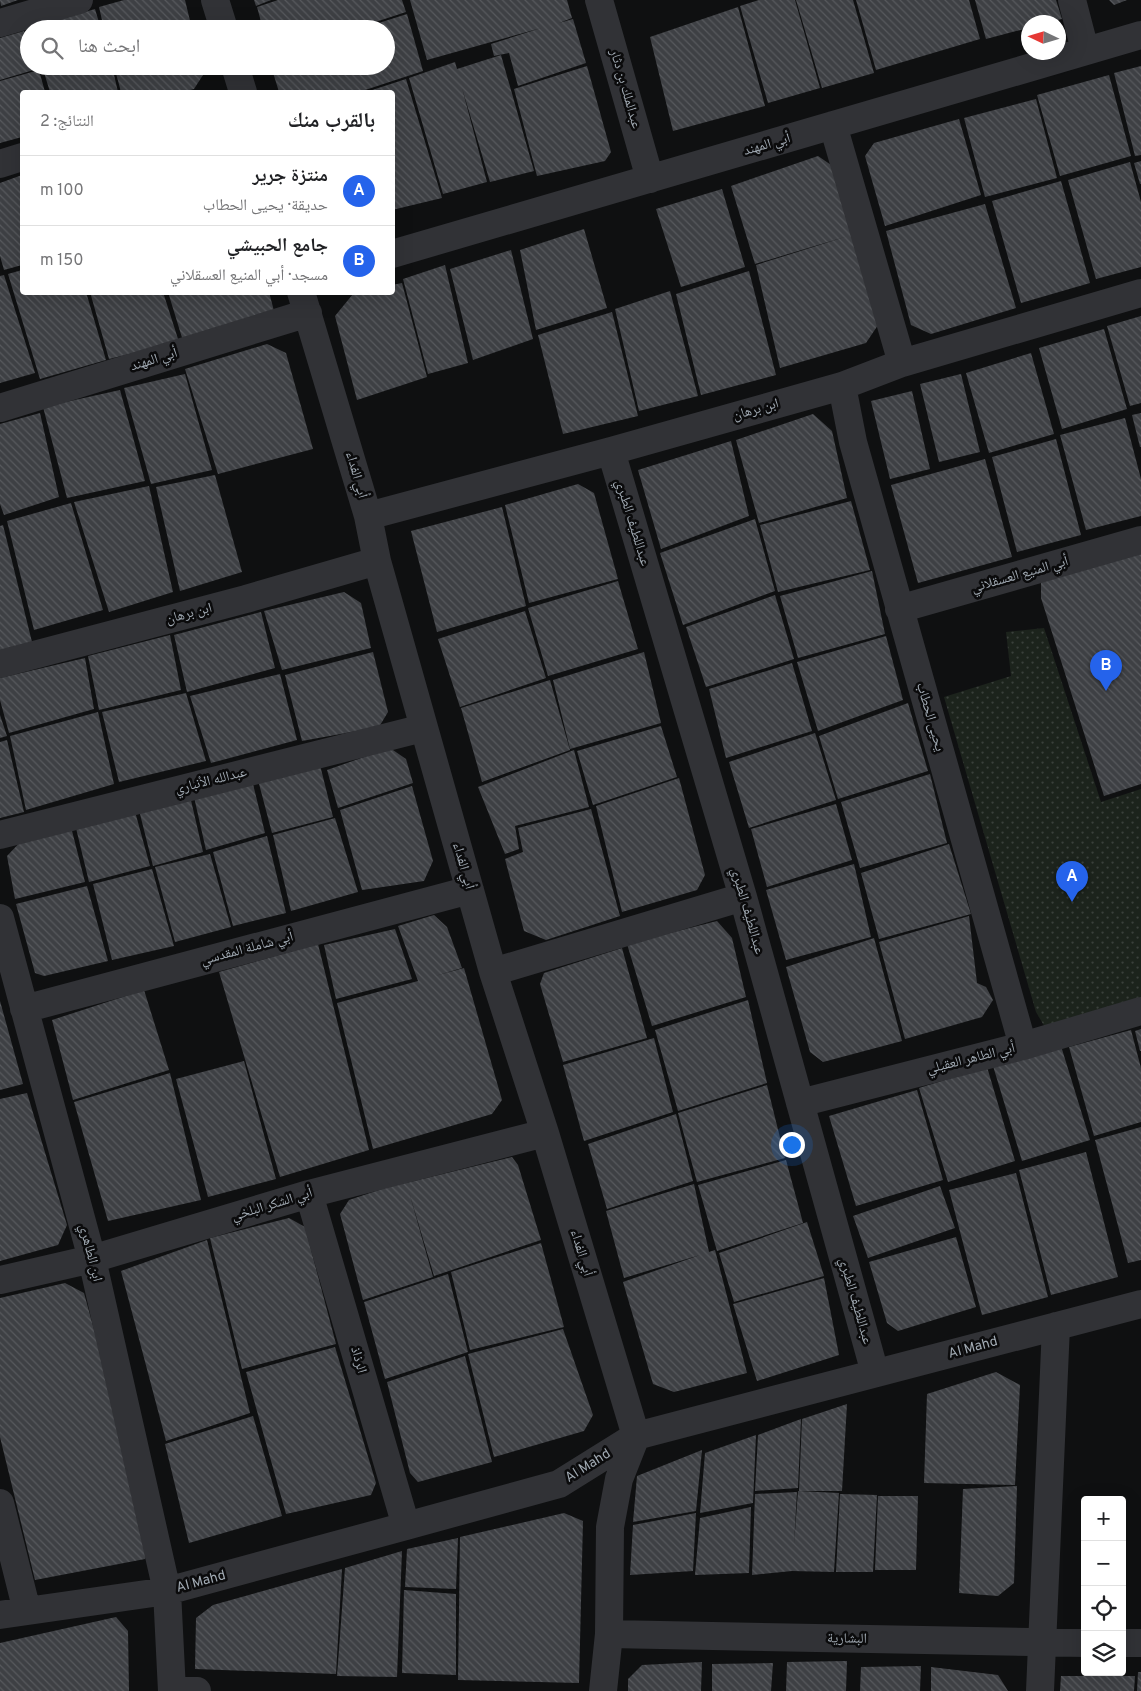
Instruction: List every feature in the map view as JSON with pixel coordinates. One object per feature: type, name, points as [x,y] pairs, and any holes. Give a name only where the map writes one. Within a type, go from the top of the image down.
[{"type":"street","points":[[0,24],[79,0]]},
{"type":"street","points":[[215,0],[221,20]]},
{"type":"street","name":"عبدالملك بن دثار","points":[[599,0],[650,179]]},
{"type":"street","points":[[1072,0],[1085,50]]},
{"type":"street","name":"أبي المهند","points":[[395,253],[1141,35]]},
{"type":"street","points":[[833,125],[902,363]]},
{"type":"street","points":[[0,164],[20,159]]},
{"type":"street","name":"ابن برهان","points":[[368,516],[611,451],[842,386],[902,363],[1141,293]]},
{"type":"street","name":"أبي المهند","points":[[0,408],[305,303]]},
{"type":"street","name":"أبي الفداء","points":[[305,303],[368,516],[377,561],[493,972],[545,1133],[636,1436]]},
{"type":"street","name":"يحيى الحطاب","points":[[842,386],[853,442],[1023,1046]]},
{"type":"street","name":"عبداللطيف الطبري","points":[[611,451],[743,897],[875,1373]]},
{"type":"street","name":"أبي المنيع العسقلاني","points":[[899,609],[1141,540]]},
{"type":"street","name":"ابن برهان","points":[[0,664],[246,599],[377,561]]},
{"type":"street","name":"عبدالله الأنباري","points":[[0,836],[423,728]]},
{"type":"street","name":"أبي شاملة المقدسي","points":[[24,1009],[470,890]]},
{"type":"street","points":[[493,972],[743,897]]},
{"type":"street","name":"ابن الطاهري","points":[[0,918],[92,1259],[168,1591],[172,1691]]},
{"type":"street","name":"أبي الطاهر العقيلي","points":[[800,1103],[1023,1046],[1141,1012]]},
{"type":"street","name":"أبي الشكر البلخي","points":[[0,1280],[92,1259],[309,1194],[545,1133]]},
{"type":"street","name":"الرذاذ","points":[[309,1194],[406,1526]]},
{"type":"street","name":"Al Mahd","points":[[0,1615],[168,1591],[559,1484],[636,1436],[1141,1304]]},
{"type":"street","points":[[1040,1691],[1056,1326]]},
{"type":"street","points":[[603,1691],[610,1634],[610,1527],[619,1479],[636,1436]]},
{"type":"street","points":[[0,1503],[27,1611]]},
{"type":"street","name":"البشارية","points":[[610,1634],[1081,1643]]},
{"type":"street","points":[[1126,1643],[1141,1644]]},
{"type":"street","points":[[172,1691],[197,1691]]},
{"type":"shaded area","points":[[1044,628],[1101,802],[1141,789],[1141,1002],[1046,1029],[1036,1012],[944,697],[1011,676],[1006,632]]},
{"type":"building","points":[[0,0],[18,0],[1,6]]},
{"type":"building","points":[[124,0],[185,0],[190,20],[102,20],[99,7]]},
{"type":"building","points":[[254,0],[271,0],[256,6]]},
{"type":"building","points":[[278,0],[402,0],[406,12],[382,20],[261,20],[257,7]]},
{"type":"building","points":[[410,0],[567,0],[572,18],[559,23],[573,19],[586,63],[518,86],[509,53],[494,56],[491,44],[541,28],[427,60]]},
{"type":"building","points":[[759,0],[795,0],[820,88],[768,103],[740,6]]},
{"type":"building","points":[[796,0],[853,0],[874,73],[822,88]]},
{"type":"building","points":[[856,0],[969,0],[980,39],[876,70]]},
{"type":"building","points":[[975,0],[1056,0],[1061,15],[1021,15],[1021,30],[986,39]]},
{"type":"building","points":[[1109,0],[1127,0],[1114,5]]},
{"type":"building","points":[[738,7],[765,106],[673,131],[650,37]]},
{"type":"building","points":[[95,9],[98,20],[58,20]]},
{"type":"building","points":[[407,14],[423,71],[365,90],[278,90],[274,75],[395,75],[395,20],[388,20]]},
{"type":"building","points":[[20,32],[20,74],[0,80],[0,38]]},
{"type":"building","points":[[501,55],[534,171],[490,182],[462,88],[487,182],[443,194],[409,78],[455,62],[457,69]]},
{"type":"building","points":[[587,66],[611,152],[605,161],[537,176],[514,89]]},
{"type":"building","points":[[1141,66],[1141,155],[1135,156],[1114,73]]},
{"type":"building","points":[[21,75],[40,75],[44,90],[20,90],[20,138],[0,143],[0,81]]},
{"type":"building","points":[[45,75],[114,75],[118,90],[49,90]]},
{"type":"building","points":[[116,75],[203,75],[194,89],[190,90],[120,90]]},
{"type":"building","points":[[1109,75],[1131,156],[1060,176],[1037,95]]},
{"type":"building","points":[[406,79],[442,198],[395,209],[395,90],[372,90]]},
{"type":"building","points":[[1036,99],[1057,178],[985,197],[964,118]]},
{"type":"building","points":[[959,119],[981,195],[885,226],[865,156],[874,143]]},
{"type":"building","points":[[818,156],[837,169],[878,325],[866,343],[780,368],[756,265],[848,236],[755,264],[731,186]]},
{"type":"building","points":[[1141,161],[1141,184],[1140,184],[1134,163]]},
{"type":"building","points":[[1130,162],[1141,202],[1141,267],[1096,279],[1068,180]]},
{"type":"building","points":[[20,176],[20,266],[4,270],[0,256],[0,183]]},
{"type":"building","points":[[1061,181],[1090,283],[1021,303],[992,201]]},
{"type":"building","points":[[722,189],[745,267],[681,287],[656,209]]},
{"type":"building","points":[[985,204],[1016,308],[931,334],[911,325],[886,231]]},
{"type":"building","points":[[584,229],[607,308],[536,330],[520,250]]},
{"type":"building","points":[[511,250],[533,339],[473,360],[450,269]]},
{"type":"building","points":[[445,265],[468,363],[428,374],[403,279]]},
{"type":"building","points":[[20,271],[20,295],[87,295],[106,360],[40,379],[8,274]]},
{"type":"building","points":[[749,271],[776,375],[701,395],[676,294]]},
{"type":"building","points":[[4,275],[35,373],[0,383],[0,276]]},
{"type":"building","points":[[402,283],[427,377],[357,400],[335,316],[352,295],[395,295],[395,284]]},
{"type":"building","points":[[670,291],[698,396],[639,411],[615,309]]},
{"type":"building","points":[[91,295],[164,295],[179,342],[109,359]]},
{"type":"building","points":[[169,295],[270,295],[274,311],[183,341]]},
{"type":"building","points":[[612,312],[638,416],[563,434],[538,335]]},
{"type":"building","points":[[1141,316],[1141,403],[1130,406],[1107,326]]},
{"type":"building","points":[[1104,329],[1127,409],[1062,429],[1039,348]]},
{"type":"building","points":[[267,344],[286,353],[313,449],[218,474],[185,369]]},
{"type":"building","points":[[1031,353],[1054,434],[989,453],[966,373]]},
{"type":"building","points":[[185,374],[212,470],[151,484],[124,388]]},
{"type":"building","points":[[961,374],[980,452],[939,462],[920,384]]},
{"type":"building","points":[[120,390],[145,481],[67,498],[43,407]]},
{"type":"building","points":[[912,391],[930,469],[890,479],[871,401]]},
{"type":"building","points":[[40,413],[59,497],[4,515],[0,504],[0,424]]},
{"type":"building","points":[[1141,413],[1141,447],[1140,447],[1132,415]]},
{"type":"building","points":[[813,414],[832,431],[847,498],[759,523],[736,440]]},
{"type":"building","points":[[1125,418],[1141,479],[1141,516],[1086,530],[1060,435]]},
{"type":"building","points":[[1056,439],[1081,535],[1017,552],[992,457]]},
{"type":"building","points":[[731,441],[749,516],[661,549],[638,470]]},
{"type":"building","points":[[985,459],[1012,557],[918,583],[891,485]]},
{"type":"building","points":[[215,475],[242,572],[180,591],[156,487]]},
{"type":"building","points":[[578,484],[594,493],[618,579],[529,603],[505,505]]},
{"type":"building","points":[[149,486],[173,592],[109,612],[74,502]]},
{"type":"building","points":[[851,501],[870,570],[778,592],[760,525]]},
{"type":"building","points":[[71,503],[103,610],[34,630],[7,521]]},
{"type":"building","points":[[502,507],[526,606],[437,632],[411,531]]},
{"type":"building","points":[[755,519],[775,591],[683,625],[660,553]]},
{"type":"building","points":[[3,525],[32,642],[0,651],[0,526]]},
{"type":"building","points":[[1141,548],[1141,784],[1104,796],[1041,598],[1041,579]]},
{"type":"building","points":[[872,571],[885,634],[798,658],[780,596]]},
{"type":"building","points":[[618,581],[638,649],[548,676],[528,608]]},
{"type":"building","points":[[344,592],[361,603],[371,648],[282,670],[264,611]]},
{"type":"building","points":[[775,595],[794,659],[706,687],[686,627]]},
{"type":"building","points":[[525,611],[546,678],[460,707],[438,639]]},
{"type":"building","points":[[261,612],[275,668],[187,692],[174,635]]},
{"type":"building","points":[[170,635],[181,690],[99,710],[88,656]]},
{"type":"building","points":[[886,636],[903,700],[818,731],[797,662]]},
{"type":"building","points":[[373,652],[388,712],[379,727],[302,741],[285,675]]},
{"type":"building","points":[[644,652],[661,723],[570,749],[553,680]]},
{"type":"building","points":[[85,658],[94,709],[9,733],[0,700],[0,678]]},
{"type":"building","points":[[792,663],[812,731],[726,758],[709,689]]},
{"type":"building","points":[[280,674],[297,740],[211,763],[190,696]]},
{"type":"building","points":[[550,680],[570,750],[482,782],[461,708]]},
{"type":"building","points":[[186,693],[206,761],[119,782],[102,712]]},
{"type":"building","points":[[908,703],[928,771],[838,799],[819,736]]},
{"type":"building","points":[[98,712],[114,784],[26,810],[10,736]]},
{"type":"building","points":[[0,715],[7,736],[0,738]]},
{"type":"building","points":[[661,726],[677,777],[593,805],[577,751]]},
{"type":"building","points":[[815,733],[836,800],[749,828],[729,762]]},
{"type":"building","points":[[7,740],[24,812],[0,818],[0,742]]},
{"type":"building","points":[[390,748],[406,759],[413,783],[338,808],[327,770]]},
{"type":"building","points":[[574,750],[589,807],[515,826],[519,849],[505,854],[478,787]]},
{"type":"building","points":[[320,765],[333,817],[272,833],[258,780]]},
{"type":"building","points":[[930,774],[947,843],[860,868],[841,802]]},
{"type":"building","points":[[679,778],[705,875],[697,890],[622,912],[596,806]]},
{"type":"building","points":[[253,784],[265,833],[206,850],[194,797]]},
{"type":"building","points":[[412,786],[433,861],[424,881],[362,890],[340,810]]},
{"type":"building","points":[[190,796],[203,852],[153,866],[139,810]]},
{"type":"building","points":[[836,804],[852,860],[767,887],[751,829]]},
{"type":"building","points":[[134,808],[150,866],[89,882],[75,824]]},
{"type":"building","points":[[591,809],[620,916],[546,940],[524,931],[505,859],[523,852],[518,828]]},
{"type":"building","points":[[335,818],[358,892],[291,911],[273,835]]},
{"type":"building","points":[[70,823],[85,882],[15,899],[7,856],[27,835]]},
{"type":"building","points":[[267,836],[286,913],[233,926],[213,852]]},
{"type":"building","points":[[949,844],[971,914],[879,939],[861,873]]},
{"type":"building","points":[[210,854],[231,927],[175,942],[155,867]]},
{"type":"building","points":[[854,864],[871,937],[786,960],[766,890]]},
{"type":"building","points":[[152,869],[174,946],[112,960],[93,884]]},
{"type":"building","points":[[87,886],[108,961],[44,976],[35,973],[16,904]]},
{"type":"building","points":[[434,915],[447,927],[462,968],[435,976],[464,968],[502,1100],[492,1114],[373,1149],[337,1003],[418,981],[398,926]]},
{"type":"building","points":[[969,916],[977,983],[986,987],[993,1000],[982,1017],[905,1039],[879,942]]},
{"type":"building","points":[[717,921],[732,938],[746,997],[652,1026],[627,944]]},
{"type":"building","points":[[395,929],[412,979],[336,999],[324,945]]},
{"type":"building","points":[[874,938],[902,1041],[823,1062],[810,1052],[786,967]]},
{"type":"building","points":[[318,944],[369,1150],[280,1177],[219,972]]},
{"type":"building","points":[[622,948],[647,1038],[563,1062],[540,984],[544,973]]},
{"type":"building","points":[[144,990],[169,1070],[73,1100],[52,1020]]},
{"type":"building","points":[[748,1000],[767,1083],[678,1111],[655,1030]]},
{"type":"building","points":[[0,1001],[23,1084],[0,1090]]},
{"type":"building","points":[[1141,1029],[1141,1051],[1140,1051],[1135,1031]]},
{"type":"building","points":[[1131,1030],[1141,1068],[1141,1122],[1094,1136],[1069,1047]]},
{"type":"building","points":[[654,1038],[673,1112],[584,1141],[563,1065]]},
{"type":"building","points":[[1061,1046],[1090,1140],[1022,1161],[993,1066]]},
{"type":"building","points":[[244,1061],[276,1179],[208,1197],[176,1079]]},
{"type":"building","points":[[987,1067],[1015,1161],[948,1182],[919,1088]]},
{"type":"building","points":[[170,1073],[201,1200],[108,1221],[74,1102]]},
{"type":"building","points":[[767,1085],[785,1158],[697,1182],[678,1113]]},
{"type":"building","points":[[917,1090],[943,1180],[856,1206],[829,1116]]},
{"type":"building","points":[[27,1093],[67,1225],[58,1245],[0,1261],[0,1099]]},
{"type":"building","points":[[676,1114],[693,1181],[607,1209],[588,1144]]},
{"type":"building","points":[[1141,1127],[1141,1260],[1128,1263],[1095,1140]]},
{"type":"building","points":[[1086,1152],[1118,1277],[1051,1295],[1019,1170]]},
{"type":"building","points":[[512,1157],[518,1165],[541,1240],[434,1276],[409,1192],[433,1277],[363,1300],[340,1214],[349,1200],[406,1181],[406,1183]]},
{"type":"building","points":[[786,1160],[803,1223],[717,1251],[698,1185]]},
{"type":"building","points":[[1016,1173],[1048,1297],[982,1315],[949,1190]]},
{"type":"building","points":[[694,1184],[709,1252],[715,1250],[747,1373],[674,1392],[653,1384],[623,1282],[700,1255],[624,1278],[606,1211]]},
{"type":"building","points":[[940,1186],[955,1228],[868,1258],[853,1216]]},
{"type":"building","points":[[289,1218],[305,1227],[336,1344],[242,1369],[210,1238]]},
{"type":"building","points":[[807,1222],[824,1276],[734,1302],[719,1253]]},
{"type":"building","points":[[956,1237],[976,1307],[898,1331],[887,1323],[869,1262]]},
{"type":"building","points":[[207,1240],[250,1413],[166,1441],[121,1271]]},
{"type":"building","points":[[541,1243],[564,1327],[470,1350],[451,1272]]},
{"type":"building","points":[[448,1274],[468,1352],[385,1379],[364,1302]]},
{"type":"building","points":[[824,1278],[839,1355],[757,1381],[733,1304]]},
{"type":"building","points":[[65,1283],[84,1293],[153,1544],[145,1559],[35,1580],[0,1437],[0,1298]]},
{"type":"building","points":[[563,1329],[593,1415],[584,1431],[494,1457],[468,1354]]},
{"type":"building","points":[[335,1347],[376,1483],[371,1495],[286,1514],[246,1372]]},
{"type":"building","points":[[465,1356],[492,1462],[418,1482],[410,1473],[387,1382]]},
{"type":"building","points":[[996,1372],[1020,1385],[1015,1485],[924,1483],[927,1394]]},
{"type":"building","points":[[847,1404],[842,1491],[799,1491],[802,1419]]},
{"type":"building","points":[[253,1416],[282,1516],[189,1543],[165,1444]]},
{"type":"building","points":[[801,1419],[798,1488],[755,1491],[758,1435]]},
{"type":"building","points":[[756,1435],[753,1503],[700,1513],[705,1453]]},
{"type":"building","points":[[702,1450],[696,1511],[633,1522],[637,1476]]},
{"type":"building","points":[[1017,1486],[1014,1583],[998,1596],[959,1593],[963,1489]]},
{"type":"building","points":[[798,1491],[839,1493],[834,1572],[792,1571],[752,1575],[755,1494],[797,1492],[794,1545]]},
{"type":"building","points":[[840,1494],[877,1495],[873,1572],[836,1572]]},
{"type":"building","points":[[878,1496],[918,1496],[916,1570],[875,1570]]},
{"type":"building","points":[[751,1507],[749,1573],[695,1575],[700,1518]]},
{"type":"building","points":[[564,1513],[583,1521],[579,1683],[458,1680],[460,1537]]},
{"type":"building","points":[[696,1513],[693,1571],[630,1575],[633,1525]]},
{"type":"building","points":[[458,1538],[456,1589],[405,1587],[407,1549]]},
{"type":"building","points":[[402,1551],[397,1677],[337,1676],[345,1568]]},
{"type":"building","points":[[342,1569],[336,1674],[195,1669],[196,1618],[213,1605]]},
{"type":"building","points":[[404,1590],[456,1594],[456,1675],[402,1673]]},
{"type":"building","points":[[116,1617],[128,1631],[129,1691],[0,1691],[0,1643]]},
{"type":"building","points":[[847,1661],[846,1691],[786,1691],[787,1662]]},
{"type":"building","points":[[702,1662],[701,1691],[628,1691],[628,1679],[642,1665]]},
{"type":"building","points":[[773,1663],[771,1691],[712,1691],[712,1664]]},
{"type":"building","points":[[921,1666],[920,1691],[860,1691],[861,1667]]},
{"type":"building","points":[[931,1667],[998,1675],[1008,1691],[931,1691]]},
{"type":"building","points":[[1138,1672],[1141,1672],[1141,1691],[1137,1691]]},
{"type":"building","points":[[1061,1676],[1135,1676],[1134,1691],[1060,1691]]},
{"type":"place","name":"جامع الحبيشي","points":[[1106,691]]},
{"type":"place","name":"منتزة جرير","points":[[1072,902]]}]
